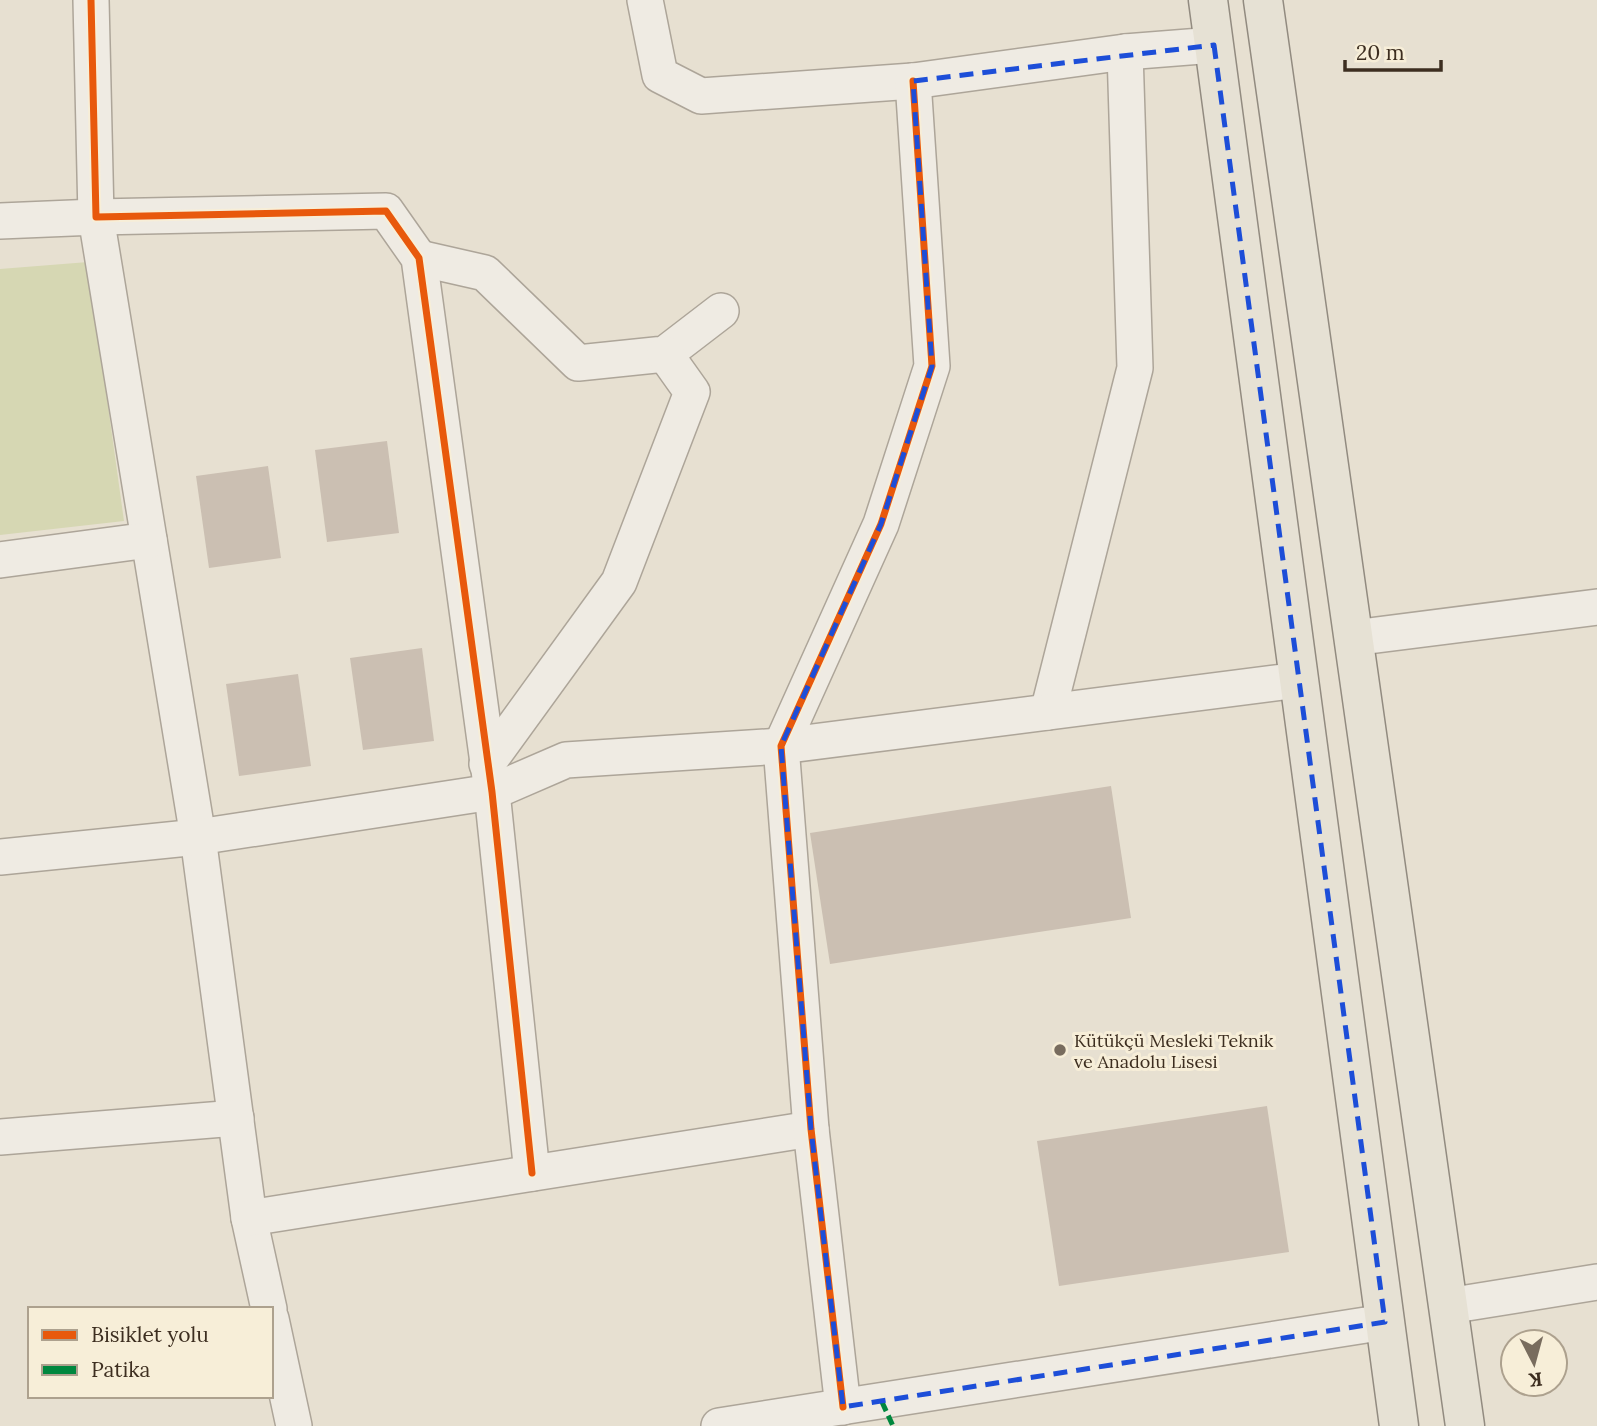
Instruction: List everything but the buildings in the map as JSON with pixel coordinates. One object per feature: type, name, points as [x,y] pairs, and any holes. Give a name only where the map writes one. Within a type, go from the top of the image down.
[{"type":"main road","points":[[1208,0],[1399,1426]]},
{"type":"main road","points":[[1263,0],[1465,1426]]},
{"type":"street","points":[[91,0],[96,216],[198,837],[249,1218],[269,1307]]},
{"type":"street","points":[[645,0],[660,75],[701,96],[913,80],[1125,52],[1214,45]]},
{"type":"street","points":[[1048,712],[1135,368],[1125,52]]},
{"type":"street","points":[[843,1407],[811,1129],[781,746],[881,524],[932,366],[913,80]]},
{"type":"street","points":[[0,221],[96,216],[386,211],[419,258],[489,778],[532,1173]]},
{"type":"street","points":[[419,258],[485,273],[578,363],[665,354],[721,311]]},
{"type":"street","points":[[489,778],[619,582],[692,392],[665,354]]},
{"type":"street","points":[[0,560],[149,540]]},
{"type":"street","points":[[1353,638],[1597,607]]},
{"type":"street","points":[[0,857],[198,837],[566,760],[781,746],[1299,680]]},
{"type":"street","points":[[0,1137],[236,1118]]},
{"type":"street","points":[[249,1218],[811,1129]]},
{"type":"street","points":[[1448,1306],[1597,1282]]},
{"type":"street","points":[[719,1426],[1385,1322]]},
{"type":"street","points":[[273,1329],[294,1426]]},
{"type":"highlighted area","points":[[1214,45],[1385,1322],[843,1407],[811,1129],[781,746],[881,524],[932,366],[913,81]]},
{"type":"green space","points":[[88,262],[124,521],[0,535],[0,269]]},
{"type":"marked path","points":[[882,1402],[893,1426]]},
{"type":"cycle path","points":[[91,0],[96,217],[386,211],[419,258],[492,792],[532,1173]]},
{"type":"cycle path","points":[[843,1407],[811,1129],[781,746],[881,524],[932,366],[913,81]]},
{"type":"place","name":"Kütükçü Mesleki Teknik ve Anadolu Lisesi","points":[[1060,1050]]}]
